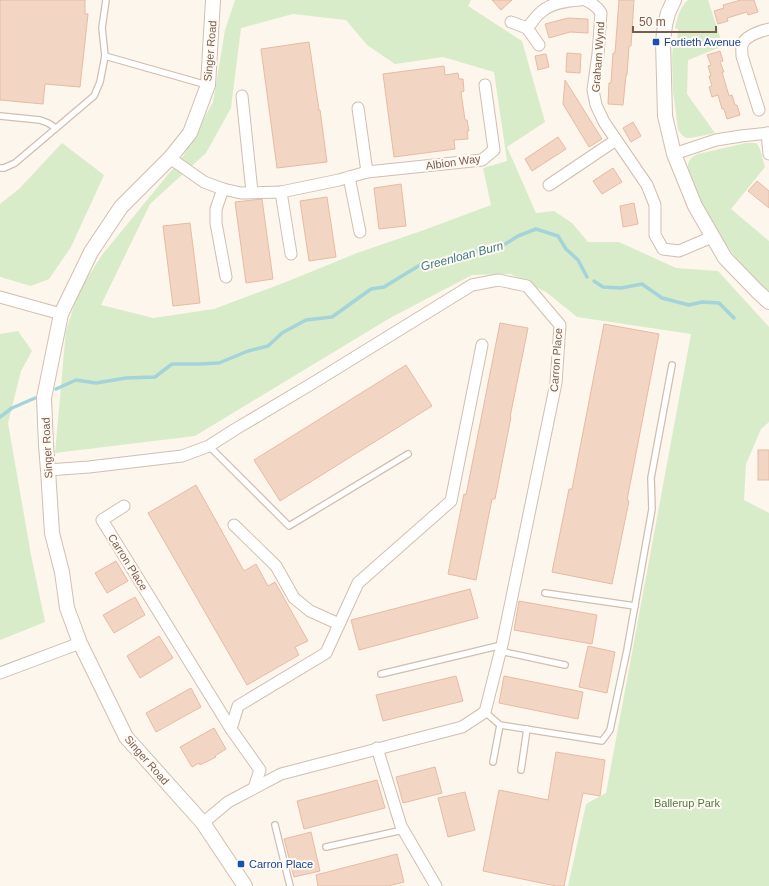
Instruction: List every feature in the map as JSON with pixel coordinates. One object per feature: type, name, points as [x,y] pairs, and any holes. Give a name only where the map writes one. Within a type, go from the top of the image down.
[{"type":"street","name":"Singer Road","points":[[213,0],[208,85],[190,133],[170,158],[120,207],[91,252],[61,314],[44,398],[52,532],[62,572],[67,608],[80,643],[126,737],[203,823],[245,886]]},
{"type":"street","points":[[528,28],[547,7],[564,1],[580,0]]},
{"type":"street","name":"Graham Wynd","points":[[585,0],[593,3],[601,13],[598,54],[593,90],[596,105],[604,122],[616,140]]},
{"type":"street","points":[[674,0],[665,24],[664,41],[665,116],[674,154],[695,206],[725,258],[769,302]]},
{"type":"street","points":[[511,22],[528,28],[539,45]]},
{"type":"street","points":[[759,110],[742,56],[742,48],[743,42],[748,37],[757,32],[769,29]]},
{"type":"street","name":"Albion Way","points":[[170,158],[204,182],[223,189],[241,193],[281,192],[367,172],[482,160],[494,150],[485,84]]},
{"type":"street","points":[[242,96],[252,192]]},
{"type":"street","points":[[358,108],[367,172]]},
{"type":"street","points":[[674,154],[716,140],[768,133],[769,154]]},
{"type":"street","points":[[550,185],[616,140],[647,185],[655,205],[655,235],[663,249],[679,251],[712,237]]},
{"type":"street","points":[[349,177],[360,232]]},
{"type":"street","points":[[223,189],[216,209],[216,223],[226,277]]},
{"type":"street","points":[[281,192],[292,254]]},
{"type":"street","name":"Carron Place","points":[[48,470],[89,467],[182,456],[209,446],[313,384],[472,285],[498,280],[527,286],[560,325],[556,383],[501,648],[484,712]]},
{"type":"street","points":[[0,297],[61,314]]},
{"type":"street","points":[[231,729],[238,706],[326,654],[358,583],[451,501],[482,345]]},
{"type":"street","name":"Carron Place","points":[[124,506],[102,520],[231,729],[260,770],[254,788]]},
{"type":"street","points":[[234,526],[276,566],[294,598],[310,611],[339,624]]},
{"type":"street","points":[[0,673],[80,643]]},
{"type":"street","points":[[203,823],[228,802],[281,774],[462,727],[484,712]]},
{"type":"street","points":[[377,748],[401,826],[436,886]]},
{"type":"lane","points":[[0,168],[4,168],[15,163],[94,96],[100,82],[105,56],[102,28],[106,0]]},
{"type":"lane","points":[[105,56],[208,85]]},
{"type":"lane","points":[[0,116],[40,120],[56,128]]},
{"type":"lane","points":[[484,712],[500,724],[602,741],[610,730],[627,650],[652,509],[651,478],[672,365]]},
{"type":"lane","points":[[209,446],[289,526],[408,454]]},
{"type":"lane","points":[[545,593],[635,606]]},
{"type":"lane","points":[[381,674],[501,648],[565,665]]},
{"type":"lane","points":[[493,762],[500,724]]},
{"type":"lane","points":[[521,770],[527,729]]},
{"type":"lane","points":[[275,825],[290,886]]},
{"type":"lane","points":[[326,847],[403,830]]},
{"type":"green space","name":"Ballerup Park","points":[[235,0],[471,0],[468,6],[522,41],[545,122],[507,147],[536,213],[554,211],[572,223],[588,242],[619,242],[676,268],[718,271],[769,327],[769,422],[761,429],[746,464],[744,500],[769,513],[769,886],[568,886],[586,804],[606,793],[691,334],[577,317],[546,292],[510,274],[472,275],[390,318],[195,436],[55,453],[66,330],[79,291],[102,255],[184,155],[213,102],[225,30]],"holes":[[[293,14],[346,20],[367,45],[395,64],[443,57],[494,72],[507,161],[483,168],[491,205],[357,253],[214,309],[153,318],[101,305],[150,204],[206,153],[231,108],[241,28]]]},
{"type":"green space","points":[[688,0],[708,0],[723,46],[688,60],[687,94],[715,133],[691,138],[683,136],[678,130],[673,90],[672,60],[673,44],[677,43],[678,29],[675,28],[677,20],[681,9]]},
{"type":"green space","points":[[62,143],[104,175],[71,247],[49,279],[31,286],[0,277],[0,204],[19,189]]},
{"type":"green space","points":[[746,143],[756,143],[758,145],[765,167],[731,209],[769,241],[769,293],[738,261],[719,234],[704,206],[688,170],[690,160],[698,154]]},
{"type":"green space","points":[[18,331],[32,351],[21,371],[8,423],[31,555],[45,622],[0,640],[0,334]]},
{"type":"building","points":[[0,0],[85,0],[85,14],[88,14],[80,87],[45,84],[43,104],[0,100]]},
{"type":"building","points":[[492,0],[512,0],[501,10]]},
{"type":"building","points":[[619,0],[634,0],[631,46],[629,46],[623,105],[608,104],[613,53],[615,53]]},
{"type":"building","points":[[741,0],[754,0],[758,12],[748,15],[747,12],[727,18],[728,21],[718,24],[714,11],[724,8],[723,5]]},
{"type":"building","points":[[568,18],[588,19],[588,33],[570,32],[549,38],[545,24]]},
{"type":"building","points":[[309,42],[327,162],[277,168],[261,49]]},
{"type":"building","points":[[720,51],[723,61],[720,62],[724,72],[722,72],[729,96],[732,95],[740,115],[727,119],[718,95],[712,97],[709,87],[712,86],[708,66],[711,65],[707,55]]},
{"type":"building","points":[[567,53],[581,54],[580,73],[566,72]]},
{"type":"building","points":[[546,54],[549,67],[538,70],[535,56]]},
{"type":"building","points":[[444,66],[445,75],[458,73],[459,79],[463,79],[464,91],[461,92],[465,120],[467,120],[469,131],[467,131],[468,139],[454,140],[455,149],[394,157],[383,74]]},
{"type":"building","points":[[565,80],[602,139],[589,147],[563,104]]},
{"type":"building","points":[[633,122],[641,136],[631,142],[623,128]]},
{"type":"building","points":[[558,137],[566,149],[532,171],[525,159]]},
{"type":"building","points":[[613,168],[622,182],[602,194],[593,181]]},
{"type":"building","points":[[757,181],[769,191],[769,208],[748,191]]},
{"type":"building","points":[[401,184],[406,226],[379,229],[374,188]]},
{"type":"building","points":[[327,197],[336,257],[309,261],[300,201]]},
{"type":"building","points":[[262,199],[273,279],[246,283],[235,202]]},
{"type":"building","points":[[634,203],[638,224],[623,227],[620,206]]},
{"type":"building","points":[[190,223],[200,303],[173,306],[163,226]]},
{"type":"building","points":[[500,323],[528,328],[495,499],[492,499],[476,580],[448,574],[464,494],[466,495]]},
{"type":"building","points":[[604,324],[659,334],[627,500],[629,501],[612,584],[552,572],[569,489],[572,489]]},
{"type":"building","points":[[406,365],[432,406],[280,501],[254,460]]},
{"type":"building","points":[[758,450],[769,450],[769,480],[758,480]]},
{"type":"building","points":[[196,485],[244,571],[256,564],[268,586],[275,582],[308,641],[295,647],[299,655],[247,685],[148,513]]},
{"type":"building","points":[[116,561],[128,581],[107,593],[95,573]]},
{"type":"building","points":[[470,589],[478,618],[359,650],[351,620]]},
{"type":"building","points":[[135,597],[145,615],[114,633],[103,615]]},
{"type":"building","points":[[519,601],[597,615],[592,644],[514,630]]},
{"type":"building","points":[[159,636],[173,658],[140,678],[127,656]]},
{"type":"building","points":[[588,646],[615,652],[607,693],[579,687]]},
{"type":"building","points":[[456,676],[463,701],[383,721],[376,695]]},
{"type":"building","points":[[504,676],[583,692],[578,719],[499,703]]},
{"type":"building","points":[[191,688],[201,707],[156,732],[146,713]]},
{"type":"building","points":[[214,728],[226,749],[215,756],[216,757],[200,765],[199,763],[192,767],[180,747]]},
{"type":"building","points":[[556,752],[605,760],[600,796],[583,793],[564,886],[556,886],[483,871],[499,790],[548,800]]},
{"type":"building","points":[[435,767],[442,793],[403,803],[396,777]]},
{"type":"building","points":[[377,780],[385,808],[304,829],[297,801]]},
{"type":"building","points":[[465,792],[475,830],[448,837],[438,798]]},
{"type":"building","points":[[311,832],[320,871],[294,877],[284,839]]},
{"type":"building","points":[[397,854],[404,882],[388,886],[318,886],[316,875]]},
{"type":"waterway","name":"Greenloan Burn","points":[[56,389],[76,380],[96,383],[126,378],[155,377],[172,364],[219,363],[248,351],[268,346],[282,333],[306,320],[332,317],[371,289],[384,287],[420,265],[450,259],[475,251],[499,248],[518,236],[536,229],[558,236],[566,249],[578,260],[587,277]]},
{"type":"waterway","name":"Greenloan Burn","points":[[594,281],[603,287],[621,288],[642,284],[662,298],[689,305],[702,302],[719,303],[734,318]]},
{"type":"waterway","name":"Greenloan Burn","points":[[0,417],[12,408],[35,398]]},
{"type":"place","name":"Fortieth Avenue","points":[[656,42]]},
{"type":"place","name":"Carron Place","points":[[241,864]]}]
